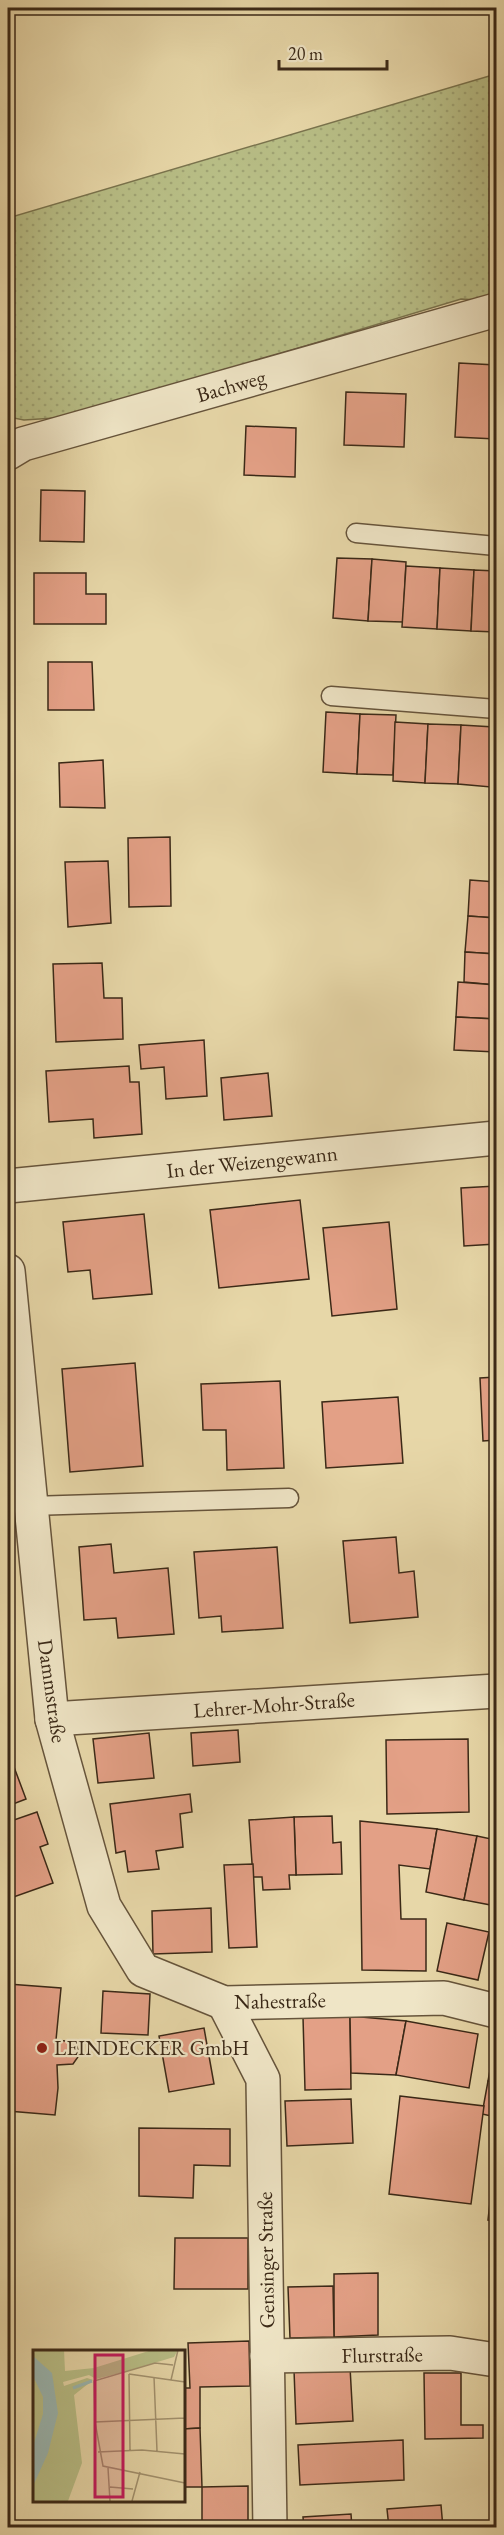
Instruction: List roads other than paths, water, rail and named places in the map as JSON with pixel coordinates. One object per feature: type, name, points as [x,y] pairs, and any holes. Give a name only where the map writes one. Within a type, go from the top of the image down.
[{"type":"street","name":"Bachweg","points":[[8,453],[23,444],[496,310]]},
{"type":"street","name":"Bachweg","points":[[456,322],[496,327]]},
{"type":"street","name":"In der Weizengewann","points":[[8,1186],[496,1138]]},
{"type":"street","name":"Dammstraße","points":[[8,1271],[52,1719],[104,1906]]},
{"type":"street","name":"Lehrer-Mohr-Straße","points":[[52,1719],[496,1691]]},
{"type":"street","name":"Nahestraße","points":[[104,1906],[143,1970],[224,2002],[444,1998],[496,2011]]},
{"type":"street","name":"Gensinger Straße","points":[[224,2002],[263,2079],[270,2528]]},
{"type":"street","name":"Flurstraße","points":[[267,2356],[450,2354],[496,2360]]},
{"type":"lane","points":[[356,533],[496,546]]},
{"type":"lane","points":[[331,696],[496,709]]},
{"type":"lane","points":[[31,1506],[289,1498]]},
{"type":"place","name":"LEINDECKER GmbH","points":[[42,2048]]}]
